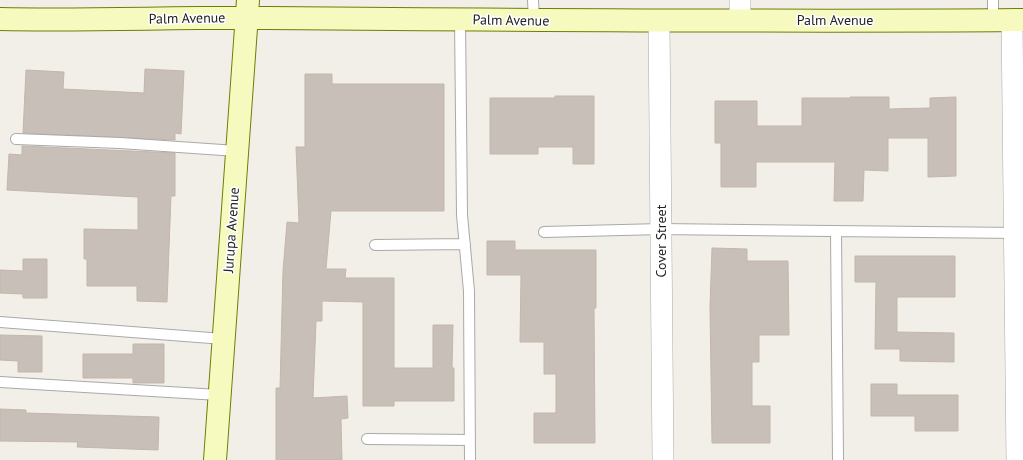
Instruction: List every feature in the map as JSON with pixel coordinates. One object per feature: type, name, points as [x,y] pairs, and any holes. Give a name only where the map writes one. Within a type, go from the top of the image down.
[{"type":"street","name":"Palm Avenue","points":[[0,19],[50,20],[247,9],[460,19],[533,10],[659,21],[740,10],[1005,15]]},
{"type":"street","name":"Jurupa Avenue","points":[[215,460],[247,9]]},
{"type":"street","points":[[1005,15],[1019,233],[1018,460]]},
{"type":"street","name":"Cover Street","points":[[659,21],[662,460]]},
{"type":"lane","points":[[460,19],[462,215],[469,291],[470,460]]},
{"type":"lane","points":[[16,139],[120,143],[237,151]]},
{"type":"lane","points":[[544,232],[660,229],[1019,233]]},
{"type":"lane","points":[[836,231],[838,460]]},
{"type":"lane","points":[[374,245],[465,244]]},
{"type":"lane","points":[[0,322],[224,339]]},
{"type":"lane","points":[[0,382],[220,395]]},
{"type":"lane","points":[[367,439],[470,440]]},
{"type":"building","points":[[145,69],[184,71],[181,134],[175,133],[175,140],[23,133],[26,70],[64,72],[63,89],[144,93]]},
{"type":"building","points":[[305,74],[332,74],[332,84],[444,84],[444,211],[331,211],[326,269],[346,269],[345,278],[394,278],[394,368],[433,368],[433,325],[453,325],[452,368],[454,368],[454,401],[394,401],[394,406],[363,406],[363,302],[322,301],[322,321],[316,321],[313,398],[347,396],[348,418],[341,419],[342,460],[276,460],[276,388],[280,388],[283,271],[287,222],[299,223],[296,147],[305,147]]},
{"type":"building","points":[[555,96],[594,96],[594,164],[573,164],[573,147],[538,147],[538,154],[490,154],[490,98],[555,98]]},
{"type":"building","points":[[889,97],[889,109],[930,108],[930,98],[956,97],[956,176],[928,177],[928,138],[888,138],[888,171],[864,170],[863,201],[834,201],[835,162],[756,162],[756,187],[721,187],[721,143],[715,143],[715,101],[757,101],[757,126],[802,126],[802,98]]},
{"type":"building","points":[[22,146],[175,153],[175,196],[171,196],[167,302],[137,301],[137,286],[87,286],[87,259],[84,259],[84,229],[138,230],[138,197],[7,190],[9,154],[22,155]]},
{"type":"building","points":[[487,241],[515,241],[515,250],[596,250],[596,308],[594,308],[595,443],[534,443],[534,413],[556,413],[556,374],[544,374],[544,342],[520,342],[521,275],[487,275]]},
{"type":"building","points":[[712,248],[747,249],[747,261],[788,261],[789,335],[759,335],[759,362],[752,362],[752,406],[770,406],[770,443],[712,443],[710,306]]},
{"type":"building","points":[[855,256],[955,256],[955,297],[897,297],[897,332],[954,333],[954,362],[900,361],[900,349],[875,349],[876,282],[855,282]]},
{"type":"building","points":[[23,259],[47,259],[47,298],[23,298],[23,294],[0,293],[0,270],[23,271]]},
{"type":"building","points":[[0,335],[42,336],[42,372],[18,372],[18,361],[0,360]]},
{"type":"building","points":[[133,344],[164,344],[164,383],[133,383],[133,378],[83,378],[83,354],[133,354]]},
{"type":"building","points":[[871,384],[897,384],[897,395],[958,395],[958,431],[915,431],[915,416],[871,416]]},
{"type":"building","points":[[0,409],[26,410],[26,413],[159,417],[158,450],[77,447],[78,442],[0,441]]}]
